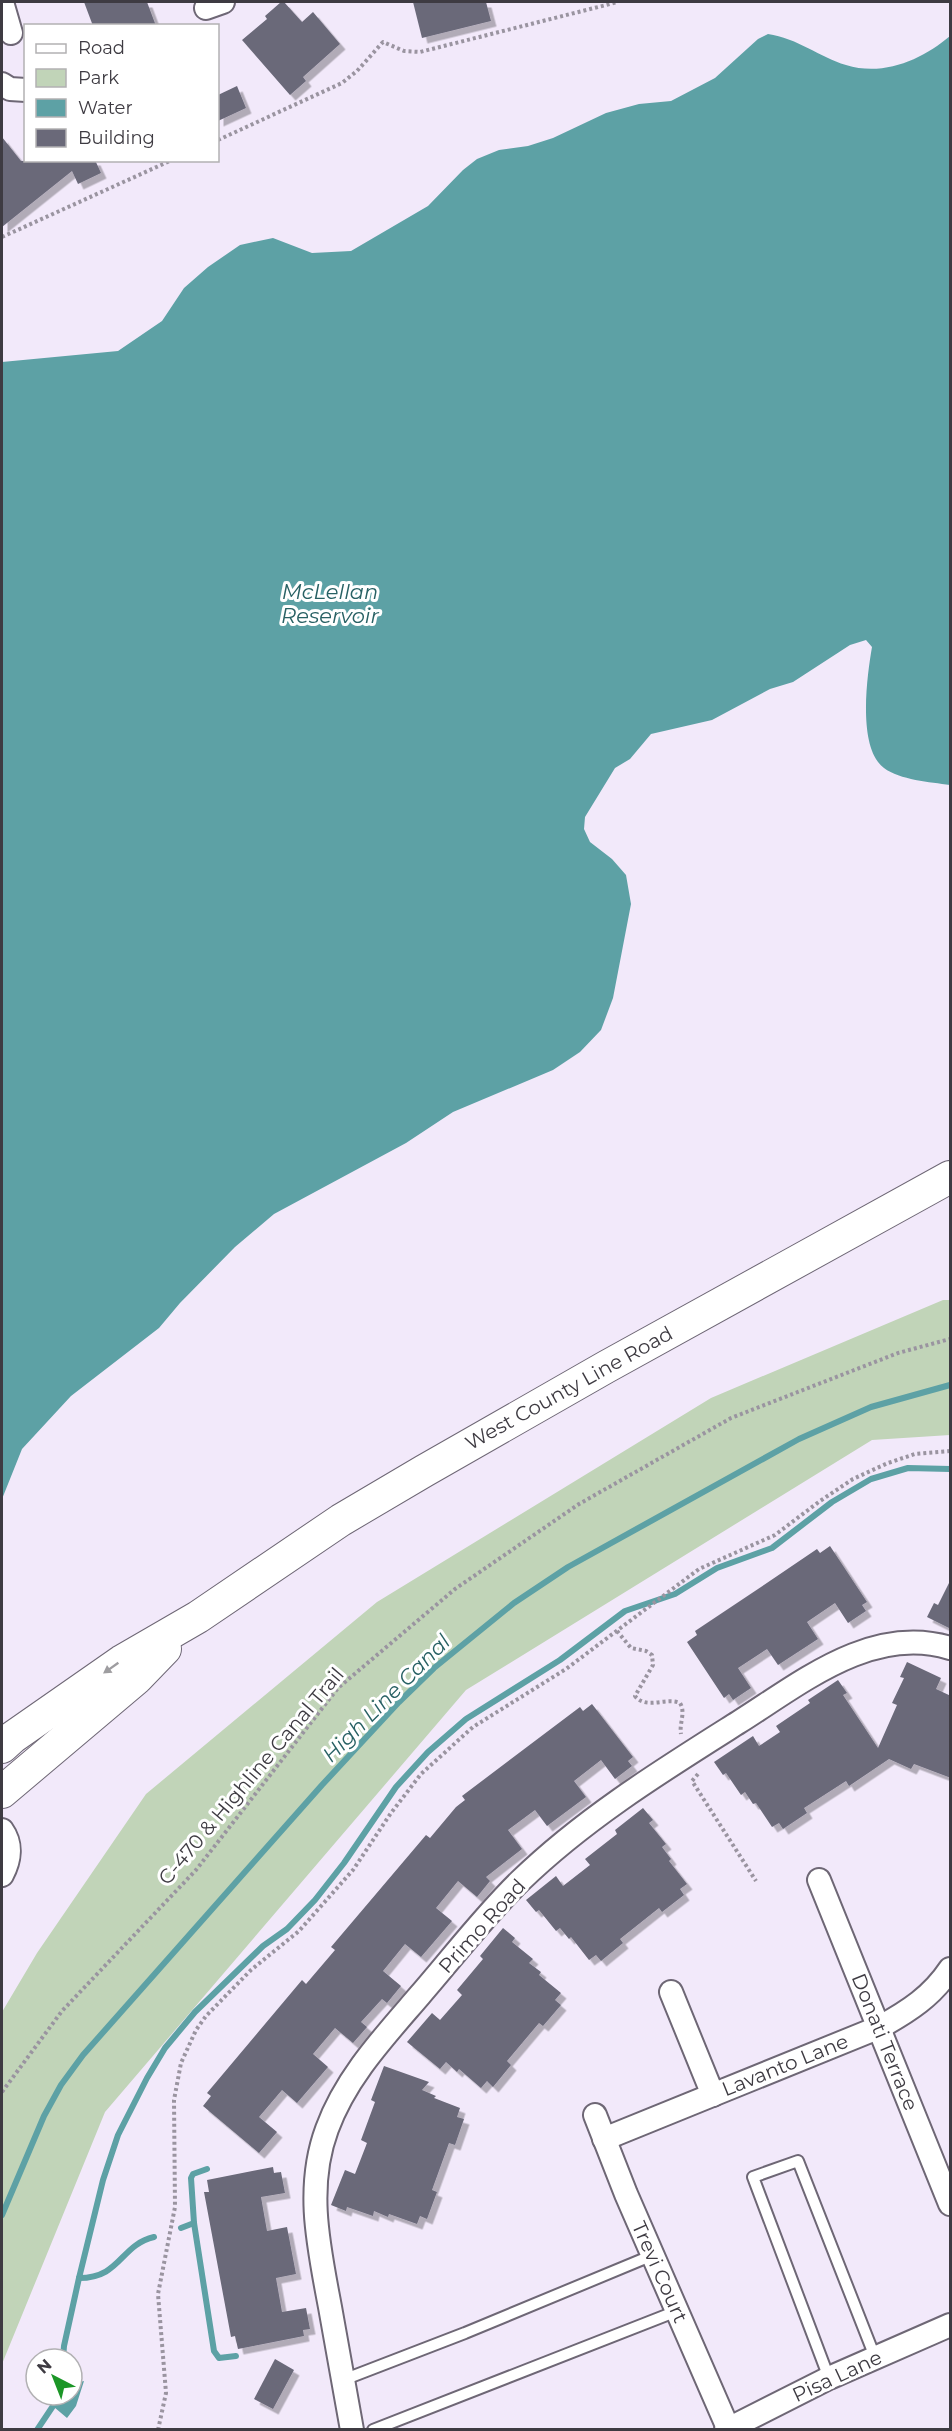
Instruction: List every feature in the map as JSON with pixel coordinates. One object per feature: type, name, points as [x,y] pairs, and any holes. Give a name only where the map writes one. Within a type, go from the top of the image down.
[{"type":"main road","name":"West County Line Road","points":[[2,1747],[122,1661],[198,1617],[341,1520],[617,1361],[951,1176]]},
{"type":"main road","name":"West County Line Road","points":[[2,1792],[137,1678],[198,1617]]},
{"type":"street","points":[[2,2],[13,35]]},
{"type":"street","points":[[2,84],[10,89],[24,90]]},
{"type":"street","name":"Primo Road","points":[[352,2430],[318,2246],[315,2189],[326,2130],[346,2088],[375,2046],[520,1881],[567,1840],[633,1791],[811,1677],[847,1658],[878,1646],[906,1642],[951,1648]]},
{"type":"street","points":[[2,1830],[9,1843],[7,1866],[2,1875]]},
{"type":"street","name":"Donati Terrace","points":[[819,1881],[951,2204]]},
{"type":"street","name":"Lavanto Lane","points":[[604,2139],[880,2027],[912,2009],[938,1987],[951,1969]]},
{"type":"street","points":[[671,1992],[713,2095]]},
{"type":"street","name":"Trevi Court","points":[[595,2115],[727,2429]]},
{"type":"street","name":"Pisa Lane","points":[[727,2429],[829,2378],[951,2325]]},
{"type":"lane","points":[[829,2378],[753,2177],[798,2161],[875,2357]]},
{"type":"lane","points":[[343,2380],[465,2333],[653,2255]]},
{"type":"lane","points":[[373,2430],[677,2311]]},
{"type":"path","points":[[219,140],[342,83],[357,71],[383,42],[404,51],[420,52],[618,2]]},
{"type":"path","points":[[2,237],[168,162]]},
{"type":"path","name":"C-470 & Highline Canal Trail","points":[[2,2092],[62,2011],[196,1870],[338,1688],[454,1589],[579,1504],[732,1418],[898,1353],[951,1339]]},
{"type":"path","points":[[158,2430],[166,2394],[158,2295],[175,2207],[174,2100],[181,2063],[196,2030],[206,2016],[243,1977],[285,1944],[317,1912],[353,1870],[391,1813],[422,1774],[473,1727],[566,1669],[699,1569],[775,1535],[819,1501],[853,1479],[915,1454],[951,1451]]},
{"type":"green space","points":[[943,1300],[950,1300],[950,1435],[872,1440],[466,1690],[105,2112],[2,2364],[2,2012],[37,1953],[146,1794],[377,1602],[711,1398]]},
{"type":"water","name":"McLellan Reservoir","points":[[768,34],[789,39],[846,65],[874,69],[902,64],[928,52],[950,36],[950,785],[898,775],[884,768],[876,758],[870,745],[867,729],[866,693],[872,647],[866,640],[850,645],[793,682],[770,689],[712,720],[651,734],[630,759],[615,768],[585,817],[584,829],[590,842],[612,859],[626,875],[631,904],[613,998],[601,1030],[580,1052],[553,1070],[453,1112],[406,1143],[274,1214],[235,1247],[159,1328],[71,1396],[22,1449],[2,1499],[2,362],[118,351],[162,321],[184,288],[208,267],[240,245],[273,238],[312,253],[351,251],[428,206],[477,159],[499,150],[528,146],[553,138],[606,113],[639,104],[671,101],[715,78],[758,39]]},
{"type":"water","points":[[54,2407],[75,2407],[67,2418]]},
{"type":"building","points":[[84,2],[147,2],[155,24],[92,24]]},
{"type":"building","points":[[284,2],[302,22],[313,12],[340,44],[303,77],[306,81],[290,95],[242,40],[267,19],[265,16]]},
{"type":"building","points":[[413,2],[486,2],[491,21],[422,38]]},
{"type":"building","points":[[237,86],[246,108],[219,121],[219,95]]},
{"type":"building","points":[[2,137],[24,162],[96,162],[101,173],[78,184],[72,171],[2,227]]},
{"type":"building","points":[[830,1546],[867,1602],[862,1605],[866,1611],[848,1623],[835,1603],[807,1622],[818,1639],[778,1665],[767,1649],[738,1668],[751,1688],[733,1700],[729,1694],[724,1698],[687,1642],[697,1635],[695,1631],[817,1549],[820,1553]]},
{"type":"building","points":[[951,1579],[951,1629],[927,1617],[934,1603],[938,1605]]},
{"type":"building","points":[[907,1662],[941,1678],[936,1689],[951,1696],[951,1778],[914,1764],[911,1769],[889,1759],[849,1786],[846,1781],[804,1808],[807,1813],[783,1829],[779,1823],[772,1827],[756,1803],[753,1804],[745,1792],[741,1795],[726,1773],[723,1775],[714,1762],[753,1736],[759,1746],[780,1732],[776,1726],[810,1703],[808,1700],[838,1680],[847,1693],[843,1695],[878,1748],[897,1705],[892,1703],[904,1678],[900,1677]]},
{"type":"building","points":[[592,1704],[633,1757],[628,1761],[632,1766],[615,1779],[601,1760],[574,1781],[586,1797],[547,1826],[535,1810],[508,1830],[522,1849],[486,1877],[490,1881],[477,1897],[458,1881],[436,1908],[452,1921],[421,1957],[405,1944],[383,1971],[401,1986],[387,2003],[382,1999],[361,2022],[367,2027],[353,2043],[335,2028],[313,2054],[328,2067],[297,2103],[282,2090],[259,2117],[277,2132],[259,2153],[203,2106],[211,2096],[207,2093],[302,1980],[306,1984],[335,1950],[331,1947],[426,1835],[430,1838],[456,1807],[465,1800],[462,1796],[580,1707],[583,1711]]},
{"type":"building","points":[[643,1808],[653,1820],[649,1823],[666,1844],[662,1847],[671,1859],[669,1861],[687,1884],[680,1889],[684,1895],[662,1912],[659,1908],[620,1939],[623,1943],[601,1961],[596,1955],[589,1960],[571,1937],[569,1939],[560,1928],[556,1931],[539,1910],[536,1912],[526,1900],[556,1876],[563,1886],[590,1865],[585,1859],[617,1834],[615,1830]]},
{"type":"building","points":[[503,1928],[515,1938],[512,1942],[533,1959],[529,1963],[541,1972],[539,1975],[561,1993],[555,2000],[561,2005],[543,2026],[539,2023],[507,2061],[511,2065],[493,2087],[487,2081],[481,2088],[459,2069],[457,2072],[446,2062],[440,2069],[407,2042],[432,2013],[440,2020],[462,1995],[457,1990],[483,1959],[480,1956]]},
{"type":"building","points":[[384,2066],[429,2082],[422,2090],[436,2096],[434,2098],[460,2108],[457,2117],[464,2119],[455,2145],[449,2143],[432,2190],[437,2192],[427,2219],[420,2216],[417,2224],[389,2214],[388,2217],[374,2211],[373,2216],[347,2207],[346,2211],[331,2205],[345,2170],[355,2174],[367,2143],[361,2140],[375,2102],[371,2100]]},
{"type":"building","points":[[273,2167],[274,2173],[281,2172],[285,2193],[261,2197],[267,2231],[287,2227],[296,2274],[276,2278],[282,2312],[306,2308],[310,2329],[303,2330],[304,2336],[238,2349],[235,2336],[231,2337],[204,2192],[209,2192],[207,2180]]},
{"type":"building","points":[[275,2359],[294,2370],[273,2409],[254,2399]]},
{"type":"waterway","name":"High Line Canal","points":[[2,2215],[44,2116],[61,2085],[83,2055],[322,1785],[434,1668],[514,1603],[568,1567],[799,1439],[871,1407],[950,1385]]},
{"type":"waterway","points":[[64,2347],[103,2180],[118,2135],[165,2048],[195,2012],[263,1946],[287,1929],[315,1900],[344,1863],[396,1787],[428,1752],[466,1719],[560,1660],[625,1611],[675,1594],[717,1568],[772,1548],[832,1502],[871,1479],[908,1468],[950,1469]]},
{"type":"waterway","points":[[207,2169],[193,2174],[191,2178],[194,2223],[214,2351],[219,2358],[236,2356]]},
{"type":"waterway","points":[[181,2228],[194,2223]]},
{"type":"waterway","points":[[79,2278],[104,2273],[134,2247],[154,2237]]},
{"type":"waterway","points":[[37,2430],[52,2407]]}]
